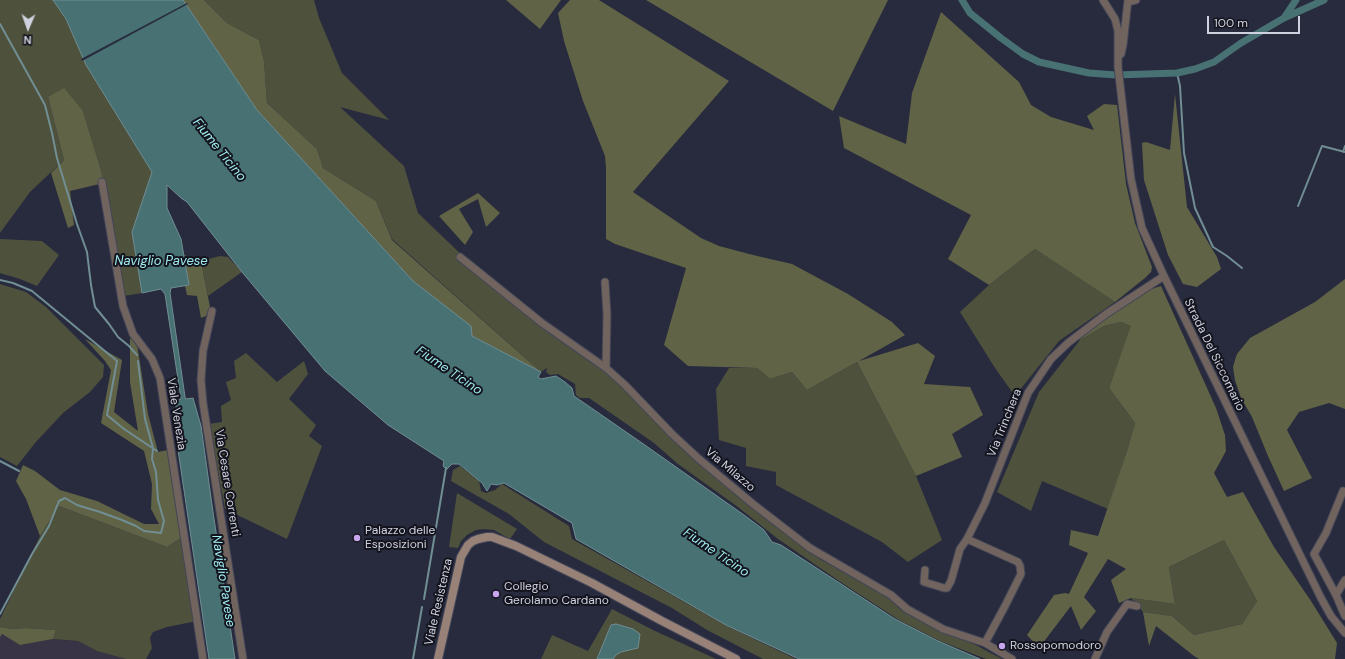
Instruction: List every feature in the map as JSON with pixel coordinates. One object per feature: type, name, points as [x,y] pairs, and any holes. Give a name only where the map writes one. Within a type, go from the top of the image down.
[{"type":"main road","name":"Viale Resistenza","points":[[438,659],[461,557],[468,545],[483,537],[492,537],[516,546],[592,583],[736,659]]},
{"type":"street","points":[[1103,0],[1115,19],[1118,30],[1118,67]]},
{"type":"street","points":[[1118,67],[1123,44],[1128,1],[1136,0]]},
{"type":"street","name":"Strada Del Siccomario","points":[[1118,67],[1131,179],[1142,228],[1321,598],[1331,616],[1345,633]]},
{"type":"street","name":"Viale Venezia","points":[[102,182],[123,306],[133,334],[152,359],[160,378],[203,659]]},
{"type":"street","name":"Via Milazzo","points":[[460,257],[542,323],[606,368],[699,459],[805,544],[891,595],[907,609],[943,629],[985,643],[1012,659]]},
{"type":"street","name":"Via Trinchera","points":[[925,570],[924,582],[947,588],[951,581],[960,549],[967,539],[985,503],[1028,393],[1051,359],[1069,342],[1092,324],[1164,276]]},
{"type":"street","points":[[605,282],[607,316],[606,368]]},
{"type":"street","name":"Via Cesare Correnti","points":[[212,311],[203,351],[203,403],[243,659]]},
{"type":"street","points":[[1344,491],[1326,533],[1314,554],[1336,595],[1345,616]]},
{"type":"street","points":[[967,539],[1018,562],[1020,566],[1021,574],[985,643]]},
{"type":"street","points":[[1336,595],[1345,580]]},
{"type":"street","points":[[1095,659],[1107,632],[1127,604],[1137,606]]},
{"type":"shaded area","points":[[0,0],[53,0],[66,19],[86,65],[152,172],[132,232],[142,293],[124,296],[101,170],[83,111],[48,97],[64,160],[30,192],[0,233]]},
{"type":"shaded area","points":[[183,0],[204,0],[227,23],[259,40],[264,61],[267,103],[317,149],[323,168],[376,201],[392,240],[541,372],[472,336],[470,326],[413,281],[257,110]]},
{"type":"shaded area","points":[[204,0],[314,0],[319,18],[342,73],[389,120],[340,107],[404,166],[418,213],[467,260],[606,372],[662,426],[799,543],[820,559],[887,597],[901,610],[940,631],[970,642],[1002,659],[986,659],[940,641],[899,620],[778,539],[738,507],[678,464],[654,443],[589,398],[580,398],[576,395],[575,384],[558,374],[550,375],[546,372],[547,368],[541,372],[392,239],[376,201],[323,168],[317,149],[267,103],[264,61],[259,40],[227,23]]},
{"type":"shaded area","points":[[506,0],[561,0],[540,29]]},
{"type":"shaded area","points":[[570,0],[599,0],[729,81],[633,192],[701,238],[719,246],[792,264],[848,294],[892,322],[905,335],[859,361],[918,343],[935,356],[924,384],[970,387],[983,415],[952,434],[962,457],[916,476],[857,362],[807,390],[792,372],[770,379],[757,368],[688,366],[664,345],[686,268],[615,244],[606,239],[605,156],[583,101],[564,41],[558,13]]},
{"type":"shaded area","points":[[646,0],[888,0],[833,111]]},
{"type":"shaded area","points":[[941,12],[1019,82],[1031,105],[1051,117],[1094,130],[1087,116],[1104,104],[1117,105],[1126,184],[1135,223],[1152,267],[1151,272],[1145,278],[1115,302],[1035,249],[989,285],[948,259],[971,215],[844,148],[839,116],[906,144],[912,93]]},
{"type":"shaded area","points":[[64,88],[83,111],[104,183],[70,191],[74,225],[68,228],[51,173],[64,160],[48,97]]},
{"type":"shaded area","points":[[1175,94],[1187,207],[1217,257],[1221,269],[1197,287],[1183,284],[1168,255],[1144,180],[1142,143],[1146,142],[1170,150]]},
{"type":"shaded area","points":[[478,193],[500,213],[486,227],[478,199],[459,209],[473,232],[465,245],[439,216]]},
{"type":"shaded area","points":[[0,239],[42,241],[59,255],[37,286],[0,273]]},
{"type":"shaded area","points":[[1035,249],[1115,302],[1059,341],[1015,396],[995,368],[960,312],[989,285]]},
{"type":"shaded area","points":[[184,255],[201,261],[210,307],[206,316],[201,318],[197,296],[187,295],[185,286],[189,285]]},
{"type":"shaded area","points":[[220,256],[228,257],[242,272],[208,296],[201,261]]},
{"type":"shaded area","points":[[1345,279],[1345,409],[1329,403],[1299,412],[1287,430],[1312,478],[1284,491],[1252,417],[1241,398],[1235,380],[1233,367],[1235,360],[1237,354],[1250,338],[1315,302]]},
{"type":"shaded area","points":[[0,284],[26,292],[46,307],[104,365],[103,377],[90,392],[63,413],[35,443],[17,466],[0,457]]},
{"type":"shaded area","points":[[1161,286],[1216,408],[1225,435],[1226,451],[1214,473],[1227,497],[1243,492],[1274,547],[1311,601],[1337,643],[1335,659],[1199,659],[1156,626],[1149,646],[1143,612],[1172,616],[1194,635],[1242,624],[1257,601],[1224,540],[1169,567],[1175,604],[1131,598],[1119,603],[1111,580],[1126,569],[1108,559],[1084,597],[1096,611],[1081,630],[1071,606],[1039,648],[1027,635],[1054,595],[1065,593],[1069,594],[1088,553],[1069,545],[1071,530],[1098,536],[1135,423],[1109,388],[1131,326],[1121,322],[1104,326],[1080,340],[1077,338],[1123,305],[1148,290]]},
{"type":"shaded area","points":[[1121,322],[1132,326],[1109,388],[1135,423],[1108,509],[1042,481],[1031,511],[997,492],[1039,392],[1080,340],[1104,326]]},
{"type":"shaded area","points":[[130,338],[137,344],[148,414],[158,452],[168,450],[184,536],[167,547],[59,506],[40,536],[26,499],[16,481],[23,465],[35,471],[60,490],[97,501],[144,524],[159,524],[151,509],[152,484],[144,451],[101,423],[111,370],[85,339],[122,360],[114,412],[138,431],[130,382]]},
{"type":"shaded area","points":[[246,353],[277,382],[304,361],[308,374],[289,399],[316,425],[309,436],[322,446],[287,539],[225,509],[209,424],[222,422],[221,406],[231,400],[226,382],[236,378],[234,361]]},
{"type":"shaded area","points":[[857,362],[916,476],[942,540],[908,562],[882,542],[776,485],[776,472],[746,466],[746,448],[719,440],[716,389],[729,368],[757,368],[770,379],[792,372],[807,390]]},
{"type":"shaded area","points":[[460,466],[479,481],[481,491],[486,493],[495,490],[502,484],[569,526],[572,539],[729,627],[796,659],[763,659],[707,630],[672,608],[544,542],[509,514],[451,481],[453,470]]},
{"type":"shaded area","points":[[457,493],[517,529],[510,539],[494,530],[476,530],[467,535],[461,541],[458,548],[449,547]]},
{"type":"shaded area","points":[[59,506],[167,547],[184,536],[197,621],[167,627],[153,632],[150,638],[152,648],[146,659],[126,659],[97,651],[78,641],[53,639],[56,630],[26,628],[12,629],[0,627],[0,619],[40,536]]},
{"type":"shaded area","points":[[1224,540],[1257,601],[1242,624],[1194,635],[1172,616],[1143,612],[1131,598],[1175,604],[1169,567]]},
{"type":"shaded area","points":[[612,609],[716,659],[541,659],[552,635],[588,651]]},
{"type":"shaded area","points":[[0,627],[12,629],[26,628],[56,630],[53,639],[20,645],[2,634],[0,637]]},
{"type":"shaded area","points":[[1,634],[21,645],[53,639],[78,641],[97,651],[126,659],[0,659]]},
{"type":"water","points":[[53,0],[183,0],[257,110],[413,281],[471,326],[472,336],[541,372],[538,377],[541,379],[556,376],[565,382],[572,388],[574,396],[744,515],[764,530],[772,542],[781,545],[895,619],[938,641],[980,659],[799,659],[726,625],[576,539],[572,523],[504,483],[497,485],[491,484],[487,491],[482,483],[459,464],[452,464],[446,469],[443,466],[444,461],[388,425],[325,371],[242,272],[187,202],[167,185],[167,208],[181,239],[189,285],[171,288],[170,293],[185,397],[186,399],[193,398],[201,426],[235,659],[209,659],[177,443],[176,401],[181,399],[165,294],[161,289],[142,293],[132,232],[152,172],[86,65],[66,19]]},
{"type":"water","points":[[616,624],[633,629],[640,634],[638,648],[621,652],[613,659],[597,659],[611,625]]},
{"type":"pier","points":[[187,3],[188,4],[82,61],[81,59]]},
{"type":"waterway","points":[[962,0],[970,13],[1001,38],[1023,54],[1039,62],[1089,73],[1116,75],[1177,73],[1195,69],[1214,62],[1241,43],[1284,18],[1324,0]]},
{"type":"waterway","points":[[1284,18],[1296,0]]},
{"type":"waterway","points":[[0,24],[45,105],[57,158],[87,252],[95,307],[118,337],[137,355]]},
{"type":"waterway","points":[[1177,73],[1180,86],[1184,153],[1195,208],[1213,247],[1242,268]]},
{"type":"waterway","points":[[1298,206],[1322,146],[1345,152]]},
{"type":"waterway","points":[[1343,152],[1345,146]]},
{"type":"waterway","points":[[0,280],[13,283],[32,291],[117,361],[107,415],[124,429],[157,451]]},
{"type":"waterway","points":[[0,614],[32,554],[49,526],[59,501],[65,498],[77,505],[122,520],[144,531],[161,533],[164,521],[158,500],[156,472],[152,459],[153,448],[145,419],[138,361]]},
{"type":"waterway","points":[[0,461],[19,471]]},
{"type":"waterway","points":[[424,599],[446,468]]},
{"type":"waterway","points":[[413,659],[422,607]]},
{"type":"place","name":"Palazzo delle Esposizioni","points":[[357,538]]},
{"type":"place","name":"Collegio Gerolamo Cardano","points":[[496,594]]},
{"type":"place","name":"Rossopomodoro","points":[[1002,646]]},
{"type":"water label","name":"Fiume Ticino","points":[[219,150]]},
{"type":"water label","name":"Naviglio Pavese","points":[[161,262]]},
{"type":"water label","name":"Fiume Ticino","points":[[449,371]]},
{"type":"water label","name":"Fiume Ticino","points":[[716,553]]},
{"type":"water label","name":"Naviglio Pavese","points":[[223,581]]}]
